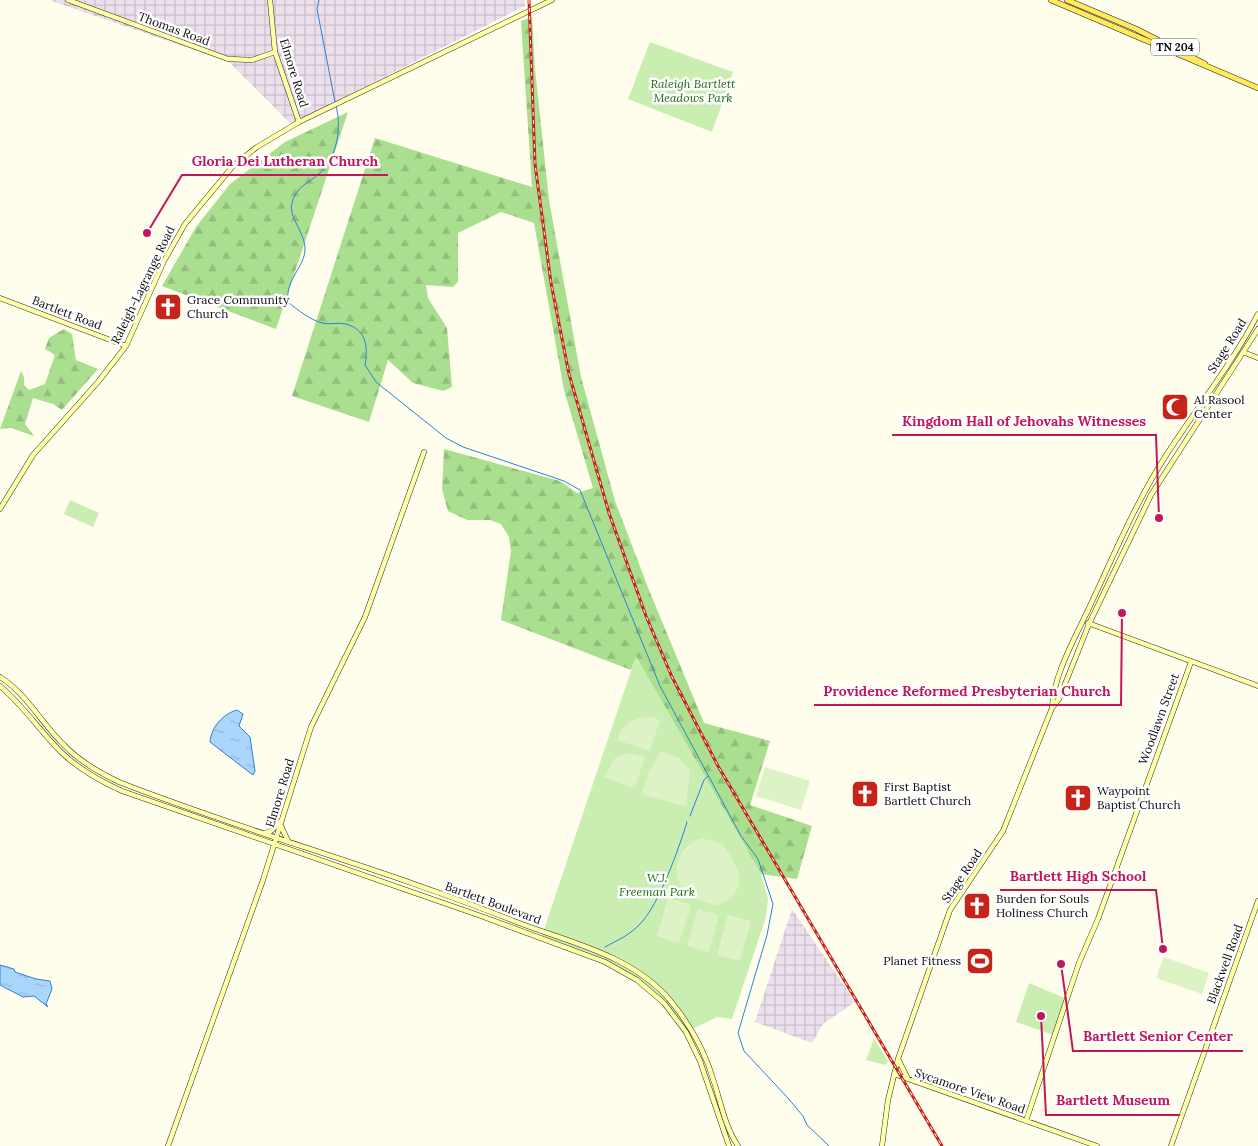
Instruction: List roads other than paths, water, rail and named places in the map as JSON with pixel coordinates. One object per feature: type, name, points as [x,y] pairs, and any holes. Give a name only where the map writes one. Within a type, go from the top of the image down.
[{"type":"main road","name":"Thomas Road","points":[[68,0],[228,59],[252,60],[275,52]]},
{"type":"main road","name":"Elmore Road","points":[[270,0],[275,52],[299,122]]},
{"type":"main road","name":"Raleigh-Lagrange Road","points":[[0,509],[20,474],[38,449],[98,382],[126,346],[164,261],[198,207],[233,166],[257,147],[299,122],[552,0]]},
{"type":"main road","name":"TN 204","points":[[1051,0],[1258,88]]},
{"type":"main road","name":"TN 204","points":[[1067,0],[1184,52],[1212,68]]},
{"type":"main road","name":"Bartlett Road","points":[[0,298],[126,346]]},
{"type":"main road","name":"Stage Road","points":[[1052,708],[1053,696],[1083,621],[1144,492],[1165,457],[1238,349],[1258,314]]},
{"type":"main road","name":"Stage Road","points":[[882,1146],[898,1060],[950,910],[1003,831],[1052,708],[1059,699],[1089,624],[1151,495],[1171,460],[1244,353],[1258,329]]},
{"type":"main road","points":[[1238,349],[1258,358]]},
{"type":"main road","name":"Elmore Road","points":[[168,1146],[281,825],[313,723],[365,617],[424,452]]},
{"type":"main road","points":[[1083,621],[1258,686]]},
{"type":"main road","name":"Woodlawn Street","points":[[1026,1121],[1079,963],[1100,912],[1191,662]]},
{"type":"main road","points":[[0,677],[29,704],[65,746],[106,776],[144,795]]},
{"type":"main road","points":[[0,686],[61,752],[86,771],[122,791],[144,795]]},
{"type":"main road","points":[[122,791],[124,784]]},
{"type":"main road","name":"Bartlett Boulevard","points":[[144,795],[211,815],[441,894],[616,960],[632,969],[667,997],[691,1029],[706,1057],[723,1111],[738,1146]]},
{"type":"main road","name":"Bartlett Boulevard","points":[[144,795],[209,821],[435,899],[604,962],[637,980],[664,1003],[686,1032],[700,1061],[729,1146]]},
{"type":"main road","points":[[209,821],[211,815]]},
{"type":"main road","points":[[264,834],[271,831],[283,818]]},
{"type":"main road","points":[[281,825],[289,842]]},
{"type":"main road","name":"Blackwell Road","points":[[1170,1146],[1258,901]]},
{"type":"main road","points":[[700,1061],[706,1057]]},
{"type":"main road","points":[[898,1060],[908,1080]]},
{"type":"main road","name":"Sycamore View Road","points":[[894,1074],[1097,1146]]},
{"type":"main road","points":[[717,1114],[723,1111]]},
{"type":"water","points":[[237,710],[243,714],[239,726],[250,737],[255,771],[253,775],[210,742],[215,726],[227,715]]},
{"type":"water","points":[[0,965],[36,979],[50,981],[52,989],[46,1004],[48,1007],[34,996],[23,997],[0,985]]},
{"type":"waterway","points":[[319,0],[317,9],[335,102]]},
{"type":"waterway","points":[[336,106],[338,132],[337,142],[331,159],[320,173],[299,189],[292,203],[292,214],[305,249],[302,262],[289,287],[288,302],[317,321],[325,324],[346,324],[358,330],[366,346],[365,365],[376,382],[446,438],[463,447],[564,481],[580,490],[660,686],[741,836],[758,859],[773,904],[767,935],[738,1033],[744,1051],[787,1097],[803,1116],[807,1125],[829,1146]]},
{"type":"waterway","points":[[690,816],[704,780],[708,776]]},
{"type":"waterway","points":[[605,947],[632,931],[647,915],[668,876],[687,822]]},
{"type":"railway","points":[[529,0],[535,164],[551,283],[569,374],[609,513],[646,616],[672,677],[718,766],[942,1146]]},
{"type":"place","name":"Gloria Dei Lutheran Church","points":[[147,233]]},
{"type":"place","name":"Grace Community Church","points":[[168,307]]},
{"type":"place","name":"Al Rasool Center","points":[[1175,407]]},
{"type":"place","name":"Kingdom Hall of Jehovahs Witnesses","points":[[1159,518]]},
{"type":"place","name":"Providence Reformed Presbyterian Church","points":[[1122,613]]},
{"type":"place","name":"First Baptist Bartlett Church","points":[[865,794]]},
{"type":"place","name":"Waypoint Baptist Church","points":[[1078,798]]},
{"type":"place","name":"Burden for Souls Holiness Church","points":[[977,906]]},
{"type":"place","name":"Bartlett High School","points":[[1163,949]]},
{"type":"place","name":"Planet Fitness","points":[[980,961]]},
{"type":"place","name":"Bartlett Senior Center","points":[[1061,964]]},
{"type":"place","name":"Bartlett Museum","points":[[1041,1016]]},
{"type":"park label","name":"Raleigh Bartlett Meadows Park","points":[[693,91]]},
{"type":"park label","name":"W.J. Freeman Park","points":[[657,885]]}]
